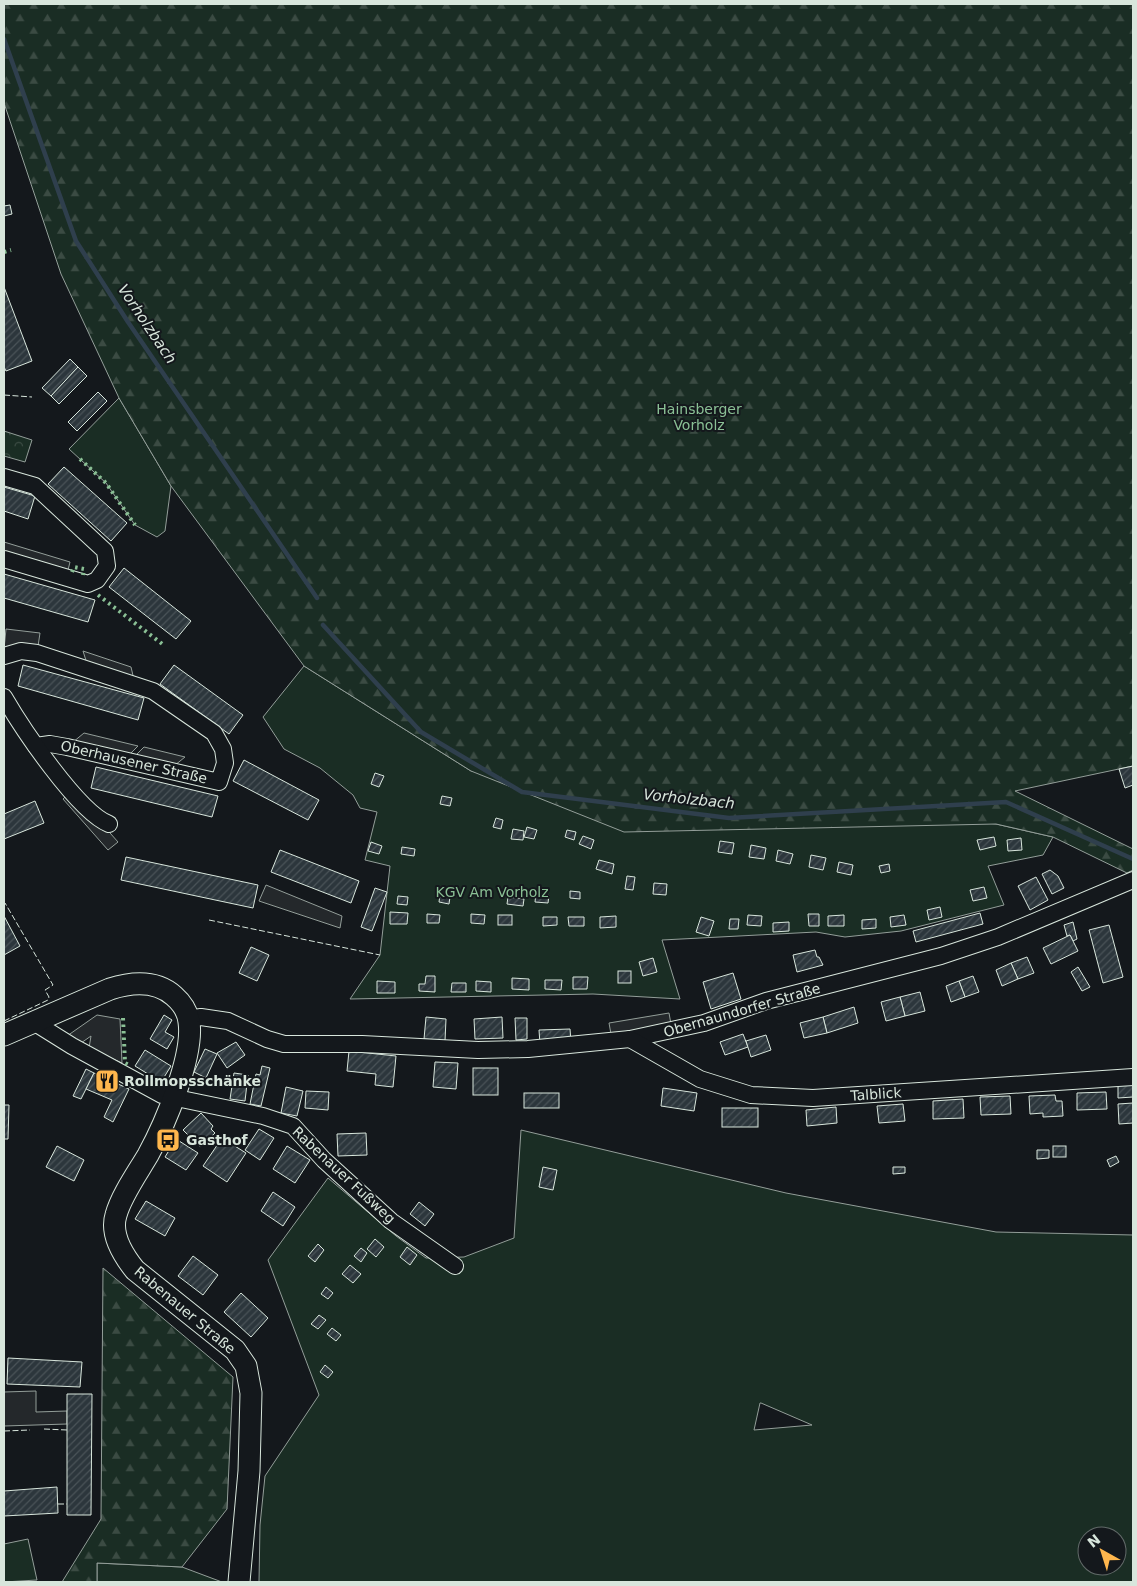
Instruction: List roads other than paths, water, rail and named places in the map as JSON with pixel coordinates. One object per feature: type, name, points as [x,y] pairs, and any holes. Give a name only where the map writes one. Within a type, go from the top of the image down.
[{"type":"main road","points":[[4,1035],[32,1021],[124,984],[140,983],[154,985],[169,992],[180,1002],[189,1019]]},
{"type":"main road","name":"Rabenauer Straße","points":[[189,1019],[190,1036],[174,1099],[161,1131],[115,1215],[115,1232],[125,1258],[135,1270],[235,1350],[246,1366],[252,1393],[250,1471],[239,1582]]},
{"type":"street","points":[[4,477],[35,486],[105,550],[107,566],[97,580],[88,584],[4,559]]},
{"type":"street","name":"Oberhausener Straße","points":[[4,656],[21,651],[37,653],[153,691],[214,733],[223,749],[224,763],[219,782],[67,747],[50,744],[36,746]]},
{"type":"street","name":"Oberhausener Straße","points":[[4,697],[54,771],[99,820],[109,824]]},
{"type":"street","name":"Obernaundorfer Straße","points":[[189,1019],[200,1017],[228,1021],[267,1039],[284,1044],[362,1044],[478,1050],[528,1049],[630,1040],[704,1023],[766,1001],[940,956],[998,936],[1133,880]]},
{"type":"street","name":"Rabenauer Fußweg","points":[[32,1021],[72,1046],[162,1095],[263,1116],[294,1126],[324,1160],[391,1221],[455,1266]]},
{"type":"street","name":"Talblick","points":[[630,1040],[700,1079],[751,1095],[813,1098],[1133,1077]]},
{"type":"waterway","name":"Vorholzbach","points":[[4,39],[76,241],[128,322],[317,598]]},
{"type":"waterway","name":"Vorholzbach","points":[[323,625],[421,732],[522,792],[729,818],[1006,802],[1133,859]]},
{"type":"place","name":"Rollmopsschänke","points":[[107,1081]]},
{"type":"place","name":"Gasthof","points":[[168,1140]]},
{"type":"park label","name":"Hainsberger Vorholz","points":[[699,418]]},
{"type":"park label","name":"KGV Am Vorholz","points":[[492,892]]}]
